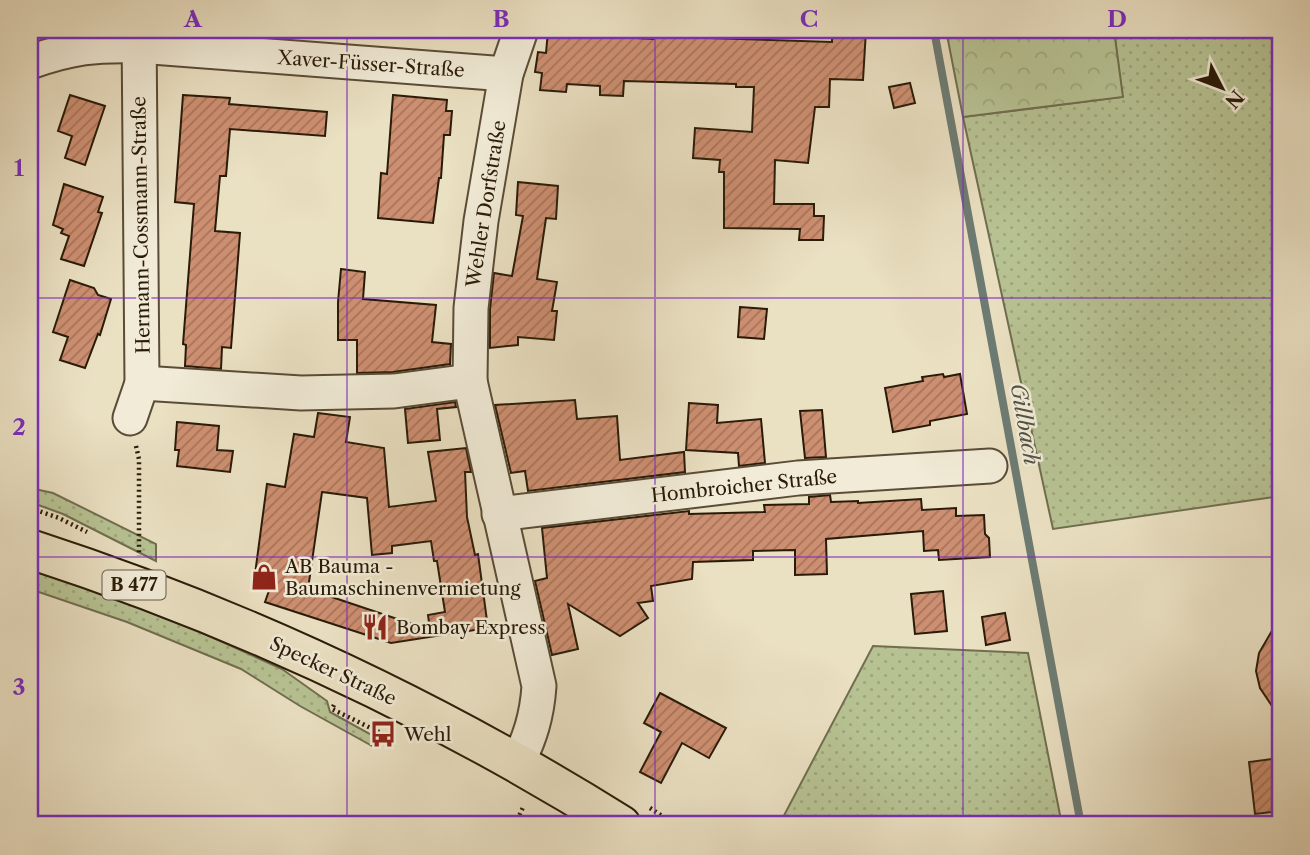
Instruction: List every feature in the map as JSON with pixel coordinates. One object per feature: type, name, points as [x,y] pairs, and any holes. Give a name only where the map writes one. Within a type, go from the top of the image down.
[{"type":"main road","name":"Specker Straße","points":[[30,549],[132,583],[346,676],[517,764],[621,825]]},
{"type":"street","name":"Wehler Dorfstraße","points":[[517,764],[535,721],[539,687],[470,381],[471,308],[475,266],[506,74],[521,30]]},
{"type":"street","name":"Xaver-Füsser-Straße","points":[[30,62],[68,49],[139,38],[506,74]]},
{"type":"street","name":"Hermann-Cossmann-Straße","points":[[130,418],[142,383],[139,38]]},
{"type":"street","points":[[142,383],[301,393],[394,391],[470,381]]},
{"type":"street","name":"Hombroicher Straße","points":[[499,514],[798,478],[990,466]]},
{"type":"path","points":[[130,418],[139,459],[139,559],[132,583]]},
{"type":"green space","points":[[946,30],[1114,30],[1123,97],[963,117]]},
{"type":"green space","points":[[1114,30],[1280,30],[1280,496],[1053,529],[963,117],[1122,97]]},
{"type":"green space","points":[[30,488],[53,493],[156,544],[156,561],[63,514],[30,502]]},
{"type":"green space","points":[[30,565],[147,608],[282,669],[327,701],[330,712],[379,739],[374,747],[241,669],[127,622],[30,589]]},
{"type":"green space","points":[[873,646],[1028,653],[1062,825],[779,825]]},
{"type":"building","points":[[577,30],[601,30],[601,36],[653,39],[653,33],[709,35],[709,38],[832,42],[832,30],[866,30],[863,80],[830,79],[829,107],[815,107],[808,163],[775,160],[774,204],[814,204],[814,216],[824,216],[823,240],[799,240],[800,229],[724,228],[724,172],[719,172],[720,160],[693,158],[695,128],[752,132],[754,87],[736,87],[736,84],[624,81],[623,96],[600,95],[600,86],[567,84],[566,92],[540,90],[542,73],[535,72],[538,52],[546,53],[548,31],[576,35]]},
{"type":"building","points":[[910,83],[915,103],[894,108],[889,87]]},
{"type":"building","points":[[70,95],[105,106],[85,165],[65,158],[72,136],[58,131]]},
{"type":"building","points":[[183,95],[230,98],[229,104],[327,112],[325,136],[230,129],[226,176],[220,176],[215,231],[240,233],[231,348],[222,347],[221,369],[185,366],[186,345],[183,344],[194,204],[175,202]]},
{"type":"building","points":[[393,95],[447,100],[446,111],[452,111],[450,135],[444,135],[441,178],[433,223],[378,218],[381,173],[387,174]]},
{"type":"building","points":[[518,182],[558,186],[556,219],[546,218],[537,279],[557,282],[552,311],[557,311],[554,340],[518,337],[518,345],[490,348],[494,273],[512,276],[523,216],[516,215]]},
{"type":"building","points":[[64,184],[103,197],[98,212],[102,213],[84,266],[61,259],[69,236],[61,233],[63,229],[53,225]]},
{"type":"building","points":[[341,269],[365,272],[363,299],[436,305],[432,342],[451,344],[450,364],[393,372],[357,373],[357,340],[338,340]]},
{"type":"building","points":[[70,280],[94,288],[98,295],[111,299],[100,335],[98,334],[85,368],[60,360],[68,337],[53,332]]},
{"type":"building","points":[[740,307],[767,309],[764,339],[738,337]]},
{"type":"building","points":[[943,374],[944,377],[960,374],[967,414],[893,432],[885,388],[923,381],[922,377]]},
{"type":"building","points":[[575,400],[577,419],[617,416],[620,460],[684,452],[685,472],[528,491],[525,471],[511,473],[495,405]]},
{"type":"building","points":[[455,402],[456,407],[437,409],[440,440],[408,443],[405,409]]},
{"type":"building","points":[[689,403],[718,405],[717,423],[761,419],[765,463],[739,466],[738,453],[686,450]]},
{"type":"building","points":[[822,410],[826,457],[805,458],[800,411]]},
{"type":"building","points":[[318,413],[350,417],[346,442],[384,448],[389,507],[436,501],[428,452],[466,448],[471,472],[465,472],[467,517],[475,555],[478,554],[488,628],[391,643],[265,602],[271,585],[255,574],[267,484],[285,487],[294,434],[314,437]],"holes":[[[322,492],[367,498],[372,555],[392,553],[392,546],[431,541],[445,612],[428,615],[430,630],[308,589]]]},
{"type":"building","points":[[177,422],[219,426],[217,450],[233,451],[230,472],[177,466]]},
{"type":"building","points":[[830,495],[831,502],[921,499],[922,510],[956,508],[956,516],[984,515],[990,557],[939,560],[938,550],[924,551],[923,531],[826,539],[827,574],[795,575],[795,550],[753,551],[753,560],[693,562],[692,579],[651,586],[653,601],[638,603],[648,618],[620,636],[568,604],[578,649],[552,655],[535,581],[547,578],[542,528],[689,511],[689,514],[765,512],[764,505],[809,504],[809,497]]},
{"type":"building","points":[[943,591],[947,631],[915,634],[911,594]]},
{"type":"building","points":[[1005,613],[1010,640],[986,645],[982,617]]},
{"type":"building","points":[[1280,617],[1280,718],[1260,688],[1256,671],[1259,653]]},
{"type":"building","points":[[660,693],[726,728],[709,758],[682,743],[661,783],[640,772],[661,732],[644,723]]},
{"type":"building","points":[[1280,758],[1280,811],[1255,814],[1249,762]]},
{"type":"waterway","name":"Gillbach","points":[[934,30],[1081,825]]},
{"type":"place","name":"AB Bauma - Baumaschinenvermietung","points":[[264,577]]},
{"type":"place","name":"Bombay Express","points":[[375,627]]},
{"type":"place","name":"Wehl","points":[[383,734]]}]
